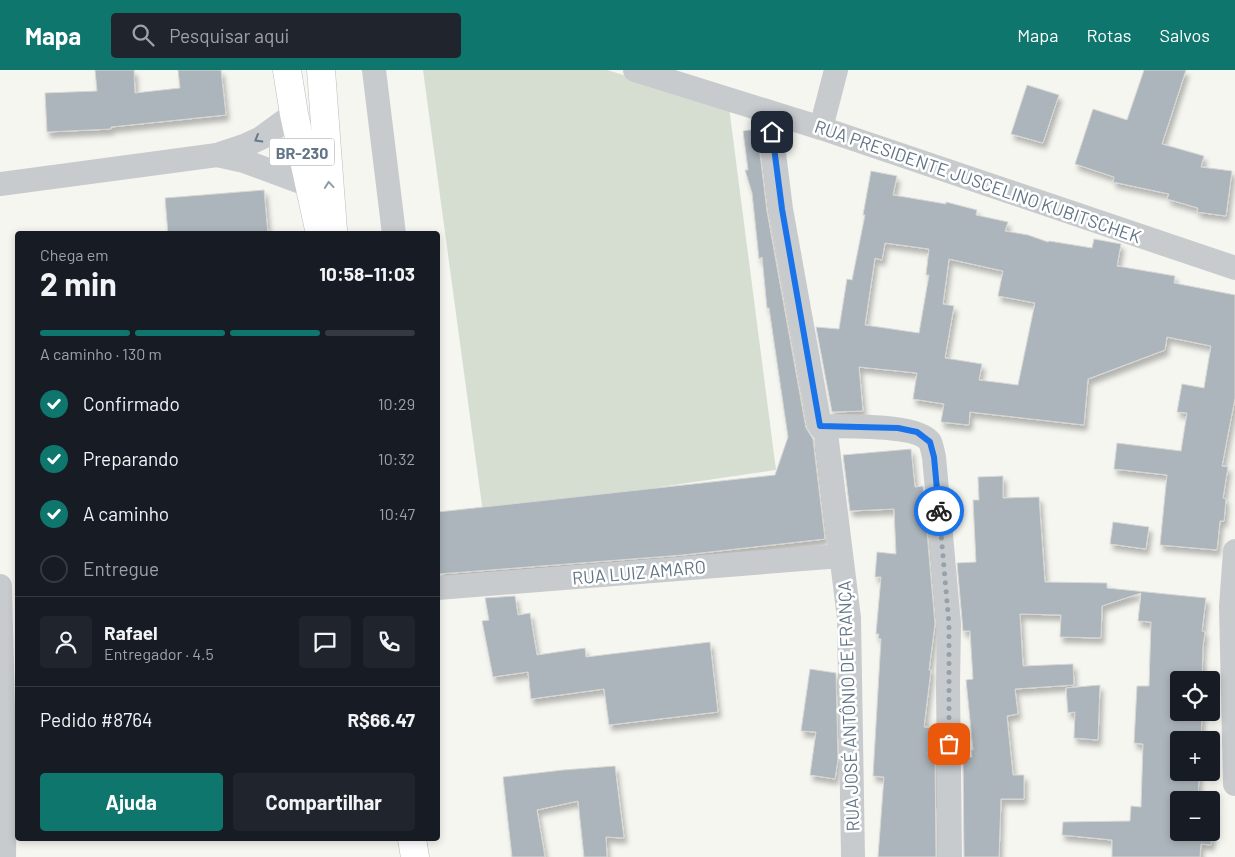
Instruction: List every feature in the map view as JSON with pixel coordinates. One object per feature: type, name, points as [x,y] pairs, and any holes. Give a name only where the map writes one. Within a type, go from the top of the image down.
[{"type":"main road","name":"BR-230","points":[[287,70],[294,114],[319,231]]},
{"type":"main road","name":"BR-230","points":[[321,70],[333,231]]},
{"type":"main road","points":[[412,841],[414,857]]},
{"type":"street","points":[[374,70],[394,231]]},
{"type":"street","name":"RUA PRESIDENTE JUSCELINO KUBITSCHEK","points":[[635,70],[822,128],[1235,268]]},
{"type":"street","points":[[822,128],[836,70]]},
{"type":"street","name":"RUA JOSÉ ANTÔNIO DE FRANÇA","points":[[769,113],[782,209],[820,426],[826,433],[849,618],[853,857]]},
{"type":"street","points":[[0,184],[217,155],[244,146],[260,138],[294,114]]},
{"type":"street","points":[[217,155],[244,160],[309,185]]},
{"type":"street","points":[[820,426],[898,428],[917,432],[930,442],[934,457],[949,624],[950,857]]},
{"type":"street","points":[[1235,551],[1231,606],[1235,784]]},
{"type":"street","name":"RUA LUIZ AMARO","points":[[440,588],[841,556]]},
{"type":"street","points":[[0,586],[6,648],[11,790],[4,857]]},
{"type":"shaded area","points":[[423,70],[607,70],[729,107],[776,470],[483,513]]},
{"type":"building","points":[[95,70],[134,70],[135,93],[180,88],[178,70],[221,70],[226,115],[111,127],[111,129],[47,132],[45,93],[97,91]]},
{"type":"building","points":[[1144,70],[1186,70],[1162,144],[1204,156],[1201,167],[1232,171],[1226,216],[1197,212],[1198,208],[1167,199],[1169,194],[1113,182],[1114,177],[1075,164],[1093,109],[1127,120]]},
{"type":"building","points":[[1027,85],[1059,95],[1043,143],[1011,134]]},
{"type":"building","points":[[757,129],[767,211],[806,428],[813,439],[825,539],[683,555],[440,574],[440,512],[775,475],[788,437],[769,308],[767,308],[762,257],[759,259],[752,193],[745,170],[748,170],[743,131]]},
{"type":"building","points":[[871,171],[897,176],[893,195],[946,204],[946,202],[977,210],[976,215],[1008,222],[1005,231],[1028,235],[1048,242],[1092,248],[1094,239],[1121,244],[1117,266],[1175,276],[1174,283],[1235,295],[1235,398],[1222,466],[1228,467],[1223,498],[1226,499],[1224,521],[1220,521],[1217,550],[1160,545],[1167,475],[1114,469],[1117,443],[1181,451],[1187,413],[1177,412],[1182,384],[1204,388],[1211,346],[1167,337],[1165,350],[1088,379],[1084,425],[970,412],[969,425],[941,422],[944,404],[913,399],[917,373],[859,367],[863,411],[832,412],[816,327],[839,329],[847,279],[852,280],[865,215],[863,215]],"holes":[[[885,243],[929,249],[926,275],[929,275],[919,333],[865,325],[875,258],[882,260]],[[949,259],[1003,271],[998,296],[1035,303],[1018,385],[979,380],[982,364],[945,358],[954,306],[943,304]]]},
{"type":"building","points":[[264,190],[268,231],[168,231],[165,198]]},
{"type":"building","points":[[911,449],[915,487],[923,486],[935,624],[924,727],[932,728],[928,754],[935,755],[936,857],[878,857],[884,777],[873,776],[881,639],[878,638],[879,634],[876,634],[881,577],[875,577],[877,552],[896,554],[894,509],[850,511],[843,455]]},
{"type":"building","points":[[1003,476],[1003,498],[1039,497],[1045,582],[1107,583],[1107,588],[1206,598],[1202,631],[1205,632],[1202,671],[1170,671],[1170,721],[1202,721],[1201,731],[1170,731],[1170,781],[1199,781],[1198,791],[1170,791],[1170,841],[1211,841],[1211,845],[1201,844],[1200,857],[1112,857],[1112,840],[1062,835],[1063,822],[1130,821],[1131,806],[1141,807],[1143,744],[1134,743],[1137,686],[1149,686],[1151,622],[1138,621],[1141,593],[1102,606],[1101,638],[1060,637],[1061,615],[1020,614],[1023,666],[1073,664],[1074,685],[1015,689],[1018,714],[1007,716],[1013,775],[1024,775],[1024,799],[1001,799],[999,857],[964,857],[963,757],[972,757],[971,750],[973,750],[966,680],[973,679],[970,631],[963,631],[957,563],[976,562],[973,500],[979,500],[978,477]]},
{"type":"building","points":[[1113,522],[1149,527],[1146,549],[1110,544]]},
{"type":"building","points":[[515,596],[518,615],[530,613],[537,655],[585,648],[586,657],[710,642],[718,712],[609,725],[604,689],[531,699],[528,672],[493,677],[482,621],[489,620],[485,598]]},
{"type":"building","points":[[810,669],[836,673],[838,759],[835,779],[810,775],[816,732],[801,731]]},
{"type":"building","points":[[1100,685],[1098,740],[1074,738],[1075,712],[1068,713],[1066,688]]},
{"type":"building","points":[[615,766],[624,838],[606,837],[607,857],[584,857],[578,801],[537,810],[545,857],[512,857],[503,777]]},
{"type":"way so far","points":[[939,511],[949,624],[949,744]]},
{"type":"route","points":[[772,132],[782,209],[820,426],[898,428],[917,432],[930,442],[934,457],[939,511]]}]
